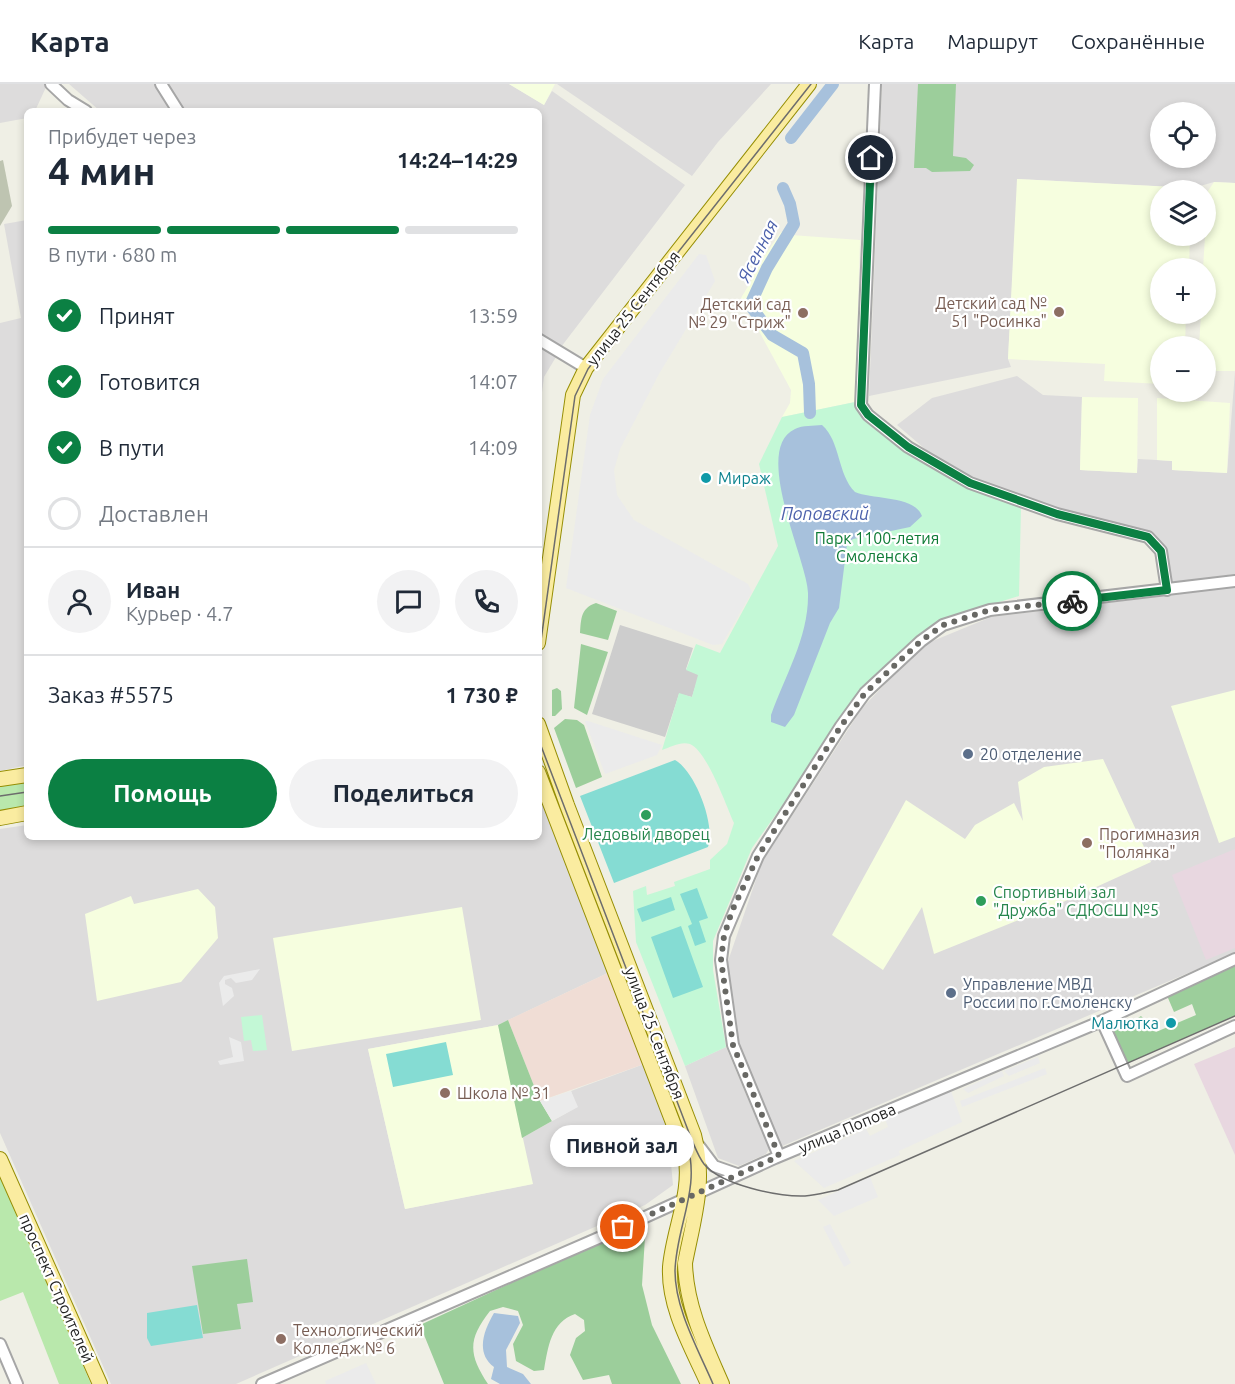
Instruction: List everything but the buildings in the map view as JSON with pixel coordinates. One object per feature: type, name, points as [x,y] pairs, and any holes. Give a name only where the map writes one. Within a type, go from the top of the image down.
[{"type":"main road","name":"улица 25 Сентября","points":[[542,615],[573,395],[586,368],[809,84]]},
{"type":"main road","name":"улица 25 Сентября","points":[[542,734],[694,1136],[700,1160],[699,1192],[685,1263],[685,1276],[689,1302],[722,1384]]},
{"type":"main road","points":[[0,779],[24,775]]},
{"type":"main road","points":[[542,782],[682,1145],[687,1170],[670,1265],[670,1282],[676,1309],[708,1384]]},
{"type":"main road","points":[[0,818],[24,814]]},
{"type":"main road","name":"проспект Строителей","points":[[0,1159],[100,1384]]},
{"type":"street","points":[[51,84],[68,100],[81,108]]},
{"type":"street","points":[[161,84],[176,108]]},
{"type":"street","points":[[875,84],[861,405],[868,415],[908,447],[970,483],[1057,514],[1148,537],[1161,551],[1167,590]]},
{"type":"street","points":[[542,341],[586,368]]},
{"type":"street","points":[[779,1156],[733,1045],[721,960],[724,936],[758,856],[841,726],[865,693],[921,641],[943,625],[990,610],[1235,581]]},
{"type":"street","name":"улица Попова","points":[[262,1384],[737,1174],[1102,1021],[1235,958]]},
{"type":"street","points":[[1102,1021],[1127,1076],[1235,1026]]},
{"type":"street","points":[[694,1136],[707,1159],[721,1170],[737,1174]]},
{"type":"street","points":[[0,1344],[17,1384]]},
{"type":"shaded area","points":[[0,84],[47,85],[36,108],[24,108],[24,119],[0,123]]},
{"type":"shaded area","points":[[69,84],[159,84],[171,108],[97,108]]},
{"type":"shaded area","points":[[169,84],[509,84],[544,105],[552,91],[685,185],[561,347],[542,336],[542,108],[183,108],[175,101]]},
{"type":"shaded area","points":[[509,84],[555,84],[544,105]]},
{"type":"shaded area","points":[[557,84],[771,84],[718,142],[692,176]]},
{"type":"shaded area","points":[[882,84],[1235,84],[1235,183],[1216,182],[1216,180],[1150,180],[1150,186],[1018,179],[1008,359],[1011,367],[869,396]]},
{"type":"shaded area","points":[[3,160],[12,206],[0,226],[0,161]]},
{"type":"shaded area","name":"Детский сад № 51 \"Росинка\"","points":[[1017,179],[1150,186],[1150,246],[1190,246],[1189,258],[1150,258],[1150,324],[1186,324],[1185,336],[1150,336],[1150,383],[1104,381],[1105,364],[1008,359]]},
{"type":"shaded area","points":[[1216,182],[1235,183],[1235,371],[1216,371],[1216,336],[1200,336],[1200,324],[1216,324],[1216,258],[1204,258],[1204,246],[1216,246]]},
{"type":"shaded area","points":[[24,221],[24,766],[0,771],[0,323],[21,318],[4,224]]},
{"type":"shaded area","name":"Детский сад № 29 \"Стриж\"","points":[[781,232],[791,235],[860,240],[855,402],[782,417],[790,403],[791,390],[741,298],[753,278],[751,275]]},
{"type":"shaded area","points":[[699,254],[706,255],[715,281],[659,374],[620,449],[614,470],[617,495],[634,520],[748,584],[752,592],[722,644],[713,645],[566,588],[590,415],[603,379]]},
{"type":"shaded area","points":[[542,349],[556,357],[544,377],[542,392]]},
{"type":"shaded area","points":[[1235,372],[1235,574],[1171,583],[1163,543],[1142,529],[1067,511],[989,486],[932,455],[897,425],[932,398],[1017,376],[1043,395],[1082,397],[1080,470],[1137,473],[1138,459],[1172,461],[1172,470],[1227,473]]},
{"type":"shaded area","points":[[1082,397],[1138,398],[1137,473],[1080,470]]},
{"type":"shaded area","points":[[1157,402],[1230,403],[1227,473],[1172,470],[1172,461],[1157,460]]},
{"type":"shaded area","points":[[1235,587],[1235,953],[780,1147],[737,1046],[727,964],[762,862],[862,708],[923,645],[991,617]]},
{"type":"shaded area","points":[[620,625],[693,648],[686,669],[699,675],[692,697],[679,694],[665,737],[592,714]]},
{"type":"shaded area","points":[[1235,690],[1235,837],[1219,843],[1171,706]]},
{"type":"shaded area","points":[[585,721],[662,745],[657,755],[605,774]]},
{"type":"shaded area","points":[[1103,759],[1151,862],[1061,903],[934,954],[922,907],[883,970],[832,935],[906,800],[965,839],[975,825],[1014,803],[1023,821],[1018,782],[1044,767]]},
{"type":"shaded area","name":"Ледовый дворец","points":[[675,760],[690,775],[702,799],[709,826],[708,847],[614,883],[580,796]]},
{"type":"shaded area","points":[[542,791],[612,971],[498,1025],[368,1049],[405,1209],[532,1184],[522,1138],[577,1107],[571,1091],[647,1063],[666,1110],[673,1185],[645,1205],[236,1384],[111,1384],[0,1133],[0,829],[24,825],[24,840],[542,840]]},
{"type":"shaded area","points":[[1235,849],[1235,948],[1206,960],[1172,875]]},
{"type":"shaded area","points":[[697,888],[708,918],[699,921],[706,942],[695,946],[688,926],[692,924],[680,894]]},
{"type":"shaded area","points":[[198,889],[215,907],[218,938],[181,982],[97,1001],[85,914],[131,896],[134,904]]},
{"type":"shaded area","points":[[671,897],[675,910],[642,922],[637,909]]},
{"type":"shaded area","points":[[462,907],[481,1020],[292,1051],[273,938]]},
{"type":"shaded area","points":[[681,926],[703,987],[673,998],[651,937]]},
{"type":"shaded area","points":[[260,969],[252,980],[236,983],[231,978],[225,980],[225,984],[232,988],[234,996],[223,1006],[219,983],[224,976]]},
{"type":"shaded area","points":[[612,971],[647,1063],[540,1101],[508,1020]]},
{"type":"shaded area","name":"Школа № 31","points":[[498,1025],[533,1184],[405,1209],[368,1049]]},
{"type":"shaded area","points":[[229,1037],[241,1042],[244,1061],[220,1065],[218,1061],[233,1057]]},
{"type":"shaded area","points":[[446,1042],[453,1075],[393,1087],[386,1054]]},
{"type":"shaded area","points":[[726,1047],[769,1149],[766,1154],[739,1166],[718,1158],[685,1066]]},
{"type":"shaded area","points":[[1235,1047],[1235,1155],[1194,1064]]},
{"type":"shaded area","points":[[1038,1057],[1040,1063],[1009,1076],[1004,1071]]},
{"type":"shaded area","points":[[1045,1068],[1047,1074],[962,1107],[960,1101]]},
{"type":"shaded area","points":[[1002,1071],[1004,1076],[968,1093],[963,1089]]},
{"type":"shaded area","points":[[571,1091],[578,1107],[552,1121],[540,1101]]},
{"type":"shaded area","points":[[951,1091],[962,1122],[899,1151],[900,1155],[824,1188],[794,1161],[866,1129],[870,1136],[888,1127],[885,1119]]},
{"type":"shaded area","points":[[870,1177],[878,1197],[834,1216],[818,1200]]},
{"type":"shaded area","points":[[830,1224],[851,1263],[844,1267],[823,1227]]},
{"type":"shaded area","points":[[197,1305],[203,1338],[151,1346],[147,1338],[147,1313]]},
{"type":"shaded area","points":[[366,1363],[376,1384],[326,1384],[325,1381]]},
{"type":"green space","points":[[918,84],[956,84],[953,156],[966,158],[974,165],[970,171],[932,172],[926,168],[914,168]]},
{"type":"green space","name":"Парк 1100-летия Смоленска","points":[[855,402],[877,430],[953,481],[1021,506],[1019,596],[957,615],[913,640],[864,690],[752,848],[713,941],[713,970],[726,1047],[685,1066],[636,942],[633,891],[646,886],[647,895],[675,886],[674,882],[710,869],[710,860],[727,844],[734,823],[709,767],[696,749],[690,744],[683,743],[662,750],[679,693],[692,697],[698,675],[686,670],[696,644],[720,653],[778,546],[759,464],[782,417]]},
{"type":"green space","points":[[596,603],[617,611],[608,640],[580,633],[585,611]]},
{"type":"green space","points":[[581,644],[608,652],[587,715],[574,708]]},
{"type":"green space","points":[[557,688],[561,691],[562,709],[552,716],[552,690]]},
{"type":"green space","points":[[565,719],[577,720],[584,725],[602,777],[576,788],[554,728]]},
{"type":"green space","points":[[24,779],[24,809],[0,813],[0,783]]},
{"type":"green space","points":[[1235,960],[1235,1016],[1123,1065],[1102,1021],[1123,1028],[1141,1016],[1156,1032],[1196,1015],[1192,1004],[1174,1012],[1165,991]]},
{"type":"green space","points":[[262,1015],[267,1050],[253,1051],[251,1040],[244,1041],[241,1017]]},
{"type":"green space","points":[[508,1020],[540,1101],[552,1121],[522,1138],[498,1025]]},
{"type":"green space","points":[[0,1176],[91,1384],[59,1384],[23,1292],[0,1301]]},
{"type":"green space","points":[[646,1221],[642,1285],[652,1325],[681,1384],[612,1384],[609,1375],[583,1380],[570,1355],[576,1338],[585,1331],[584,1320],[575,1314],[561,1323],[552,1336],[544,1370],[534,1371],[516,1361],[513,1344],[523,1325],[518,1311],[503,1307],[490,1311],[474,1338],[474,1355],[488,1384],[444,1384],[420,1325]]},
{"type":"green space","points":[[247,1259],[253,1302],[237,1304],[241,1329],[203,1334],[192,1266]]},
{"type":"water","name":"Поповский","points":[[822,425],[833,440],[845,476],[855,492],[902,501],[918,509],[922,516],[910,527],[853,539],[847,544],[839,608],[830,623],[794,715],[785,727],[771,722],[771,715],[805,625],[808,593],[806,578],[785,507],[778,459],[783,441],[795,429]]},
{"type":"water","points":[[494,1313],[518,1316],[520,1323],[506,1350],[507,1367],[523,1374],[531,1384],[500,1384],[491,1379],[494,1367],[485,1355],[483,1341]]},
{"type":"waterway","name":"Ясенная","points":[[791,138],[833,84]]},
{"type":"waterway","name":"Ясенная","points":[[783,188],[790,204],[794,224],[767,268],[750,305],[772,335],[803,353],[809,384],[810,413]]},
{"type":"tram line","points":[[542,633],[575,396],[588,369],[811,84]]},
{"type":"tram line","points":[[542,748],[691,1138],[704,1164],[723,1178],[737,1184],[766,1192],[794,1196],[809,1196],[838,1190],[1235,1016]]},
{"type":"tram line","points":[[0,796],[24,792]]},
{"type":"tram line","points":[[687,1144],[691,1160],[690,1192],[676,1255],[676,1285],[688,1329],[713,1384]]},
{"type":"way so far","points":[[623,1227],[779,1156],[733,1045],[721,960],[724,936],[732,911],[758,856],[841,726],[865,693],[921,641],[943,625],[990,610],[1072,601]]},
{"type":"place","name":"Детский сад № 51 \"Росинка\"","points":[[1059,312]]},
{"type":"place","name":"Детский сад № 29 \"Стриж\"","points":[[803,313]]},
{"type":"place","name":"Мираж","points":[[706,478]]},
{"type":"place","name":"20 отделение","points":[[968,754]]},
{"type":"place","name":"Ледовый дворец","points":[[646,815]]},
{"type":"place","name":"Прогимназия \"Полянка\"","points":[[1087,843]]},
{"type":"place","name":"Спортивный зал \"Дружба\" СДЮСШ №5","points":[[981,901]]},
{"type":"place","name":"Управление МВД России по г.Смоленску","points":[[951,993]]},
{"type":"place","name":"Малютка","points":[[1171,1023]]},
{"type":"place","name":"Школа № 31","points":[[445,1093]]},
{"type":"place","name":"Пивной зал","points":[[623,1227]]},
{"type":"place","name":"Технологический Колледж № 6","points":[[281,1339]]},
{"type":"route","points":[[871,158],[861,405],[868,415],[908,447],[970,483],[1057,514],[1148,537],[1161,551],[1167,590],[1072,601]]}]
